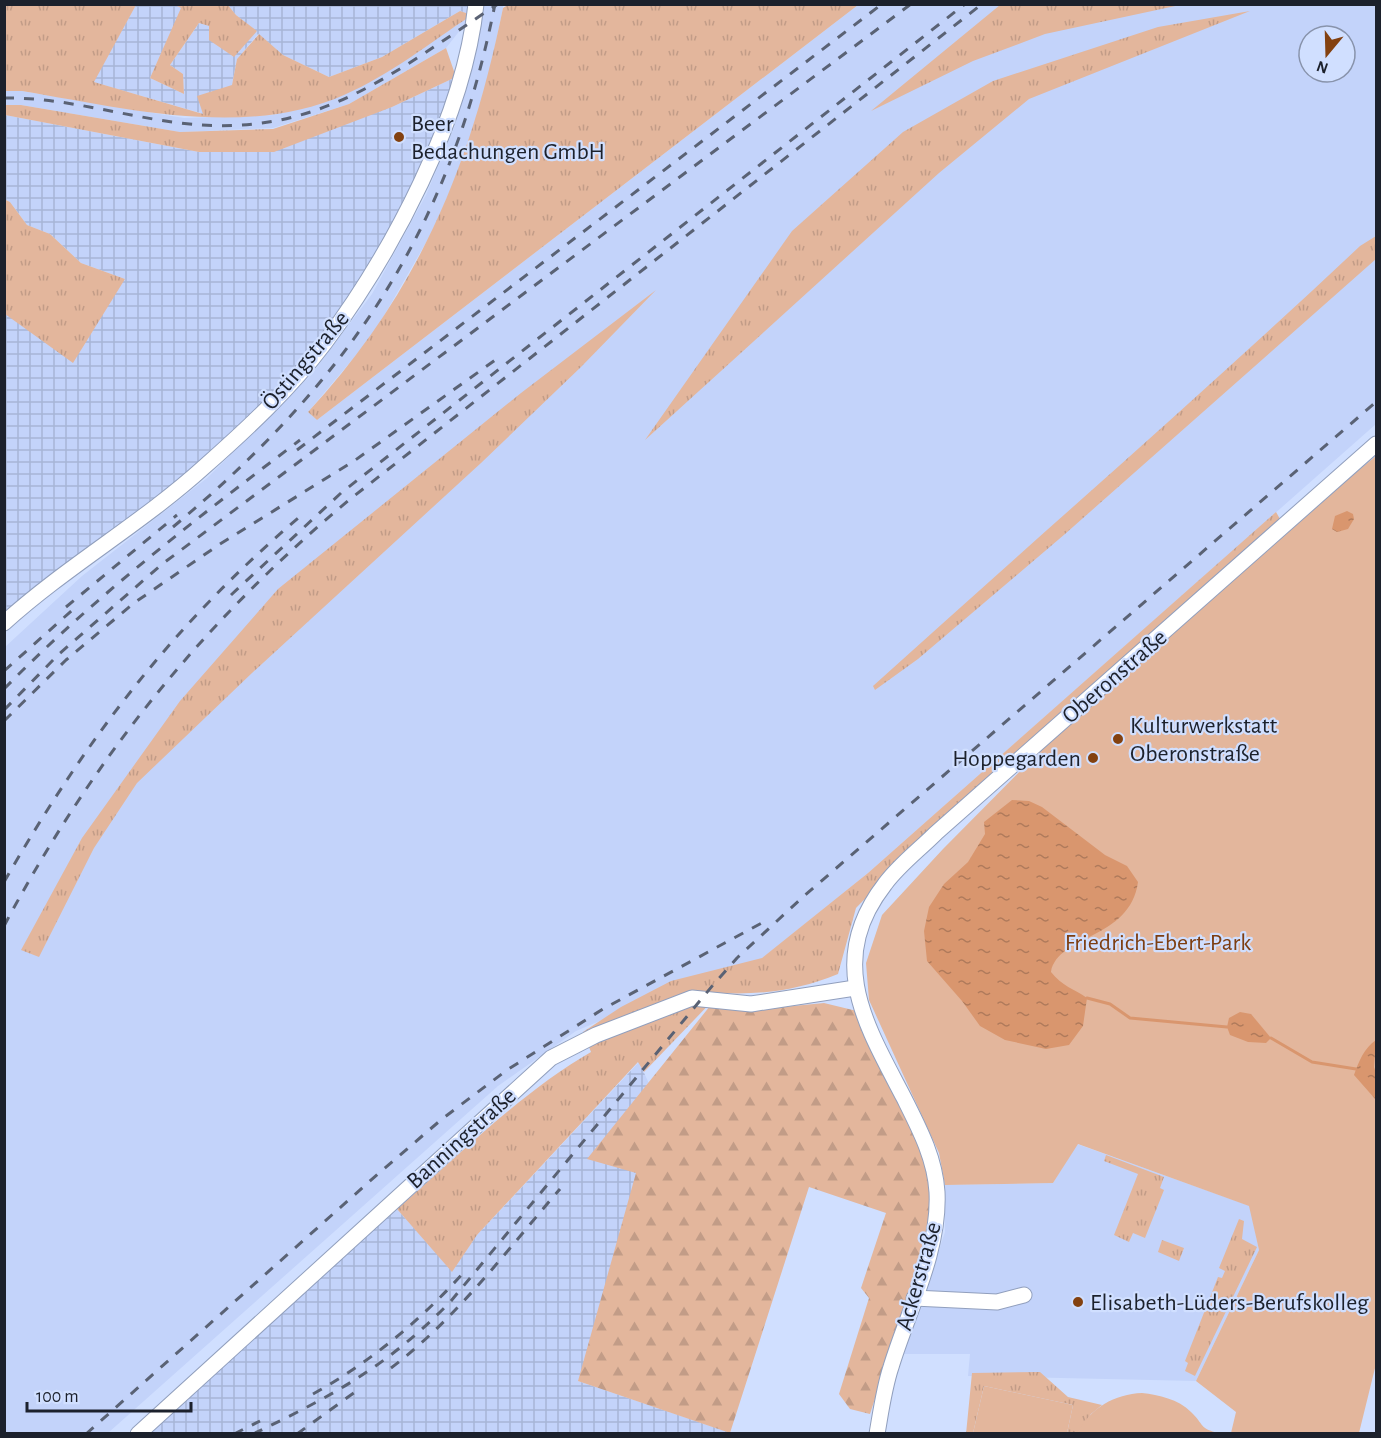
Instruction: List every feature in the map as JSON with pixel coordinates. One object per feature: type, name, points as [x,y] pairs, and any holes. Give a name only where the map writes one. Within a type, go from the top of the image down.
[{"type":"street","name":"Östingstraße","points":[[4,623],[58,577],[113,540],[204,468],[266,409],[324,344],[385,252],[417,188],[445,123],[461,77],[469,50],[476,4]]},
{"type":"street","name":"Oberonstraße","points":[[855,988],[853,969],[859,933],[873,900],[902,866],[1377,444]]},
{"type":"street","name":"Ackerstraße","points":[[855,988],[871,1035],[925,1139],[935,1174],[937,1191],[936,1225],[890,1368],[878,1434]]},
{"type":"street","name":"Banningstraße","points":[[138,1434],[551,1058],[596,1035],[692,998],[751,1004],[855,988]]},
{"type":"street","points":[[914,1298],[997,1302],[1024,1295]]},
{"type":"shaded area","points":[[136,5],[175,5],[182,8],[150,78],[184,94],[183,74],[170,65],[199,23],[257,32],[236,15],[228,5],[473,5],[472,15],[460,11],[382,57],[329,77],[283,55],[258,34],[237,59],[232,85],[204,114],[93,82]]},
{"type":"shaded area","points":[[484,5],[503,5],[491,65],[474,126],[453,184],[432,232],[373,335],[308,412],[317,420],[858,5],[1376,5],[1376,424],[868,873],[724,989],[704,977],[576,1031],[498,1086],[108,1433],[5,1434],[5,647],[82,576],[207,478],[311,375],[372,294],[426,195],[454,128]]},
{"type":"shaded area","points":[[472,15],[446,48],[349,104],[273,128],[180,132],[21,105],[5,105],[5,91],[22,91],[184,118],[274,115],[379,76]]},
{"type":"shaded area","points":[[456,77],[416,190],[321,349],[201,467],[5,621],[5,314],[125,279],[81,263],[50,234],[27,225],[10,202],[5,199],[5,115],[199,152],[392,107]]},
{"type":"shaded area","points":[[639,1062],[672,1133],[578,1381],[731,1433],[148,1434],[397,1209],[452,1271],[477,1235]]},
{"type":"shaded area","name":"Elisabeth-Lüders-Berufskolleg","points":[[1077,1144],[1250,1206],[1259,1250],[1196,1381],[968,1376],[970,1354],[904,1354],[945,1232],[945,1185],[1053,1183]]},
{"type":"green space","points":[[509,4],[858,5],[317,420],[308,412],[347,367],[380,321],[410,274],[435,225],[475,121],[503,8]]},
{"type":"green space","points":[[5,5],[136,5],[94,82],[203,114],[197,96],[232,85],[237,59],[259,34],[283,55],[329,77],[382,57],[460,11],[472,15],[394,68],[344,95],[306,108],[266,115],[226,118],[143,111],[22,91],[5,91]]},
{"type":"green space","points":[[175,5],[228,5],[236,15],[257,31],[234,57],[209,40],[209,26],[199,23],[170,65],[183,74],[184,94],[150,78],[181,8]]},
{"type":"green space","points":[[1000,5],[1180,5],[1045,34],[973,61],[871,111]]},
{"type":"green space","points":[[1250,11],[1029,99],[939,173],[645,440],[792,231],[903,132],[993,81],[1158,27]]},
{"type":"green space","points":[[446,48],[456,77],[392,107],[274,152],[199,152],[5,115],[5,105],[21,105],[180,132],[273,129],[349,104]]},
{"type":"green space","points":[[4,199],[10,202],[27,225],[50,234],[81,263],[125,279],[73,363],[5,314]]},
{"type":"green space","points":[[1376,236],[1376,259],[1065,534],[918,659],[875,690],[873,686],[1179,412],[1360,246]]},
{"type":"green space","points":[[656,290],[581,367],[481,463],[252,673],[137,783],[94,848],[39,957],[21,950],[82,838],[180,701],[278,589],[521,393]]},
{"type":"green space","name":"Friedrich-Ebert-Park","points":[[1376,456],[1376,1364],[1359,1433],[1231,1433],[1236,1412],[1196,1381],[1259,1250],[1249,1206],[1078,1144],[1053,1183],[945,1185],[939,1153],[869,1000],[866,963],[882,915],[943,849],[1150,640]]},
{"type":"green space","points":[[1276,512],[1280,519],[905,858],[856,908],[838,974],[809,984],[780,990],[720,993],[644,1072],[638,1062],[477,1235],[452,1272],[397,1209],[516,1105],[541,1085],[591,1052],[583,1032],[621,1007],[671,981],[762,958],[868,873]]},
{"type":"green space","points":[[824,1003],[861,1012],[914,1118],[937,1192],[922,1253],[870,1414],[850,1409],[839,1394],[869,1298],[861,1288],[886,1213],[809,1187],[730,1433],[578,1381],[636,1173],[587,1159],[710,1006],[740,1011]]},
{"type":"green space","points":[[1106,1155],[1164,1177],[1160,1188],[1164,1190],[1145,1238],[1133,1233],[1129,1242],[1114,1235],[1138,1174],[1104,1161]]},
{"type":"green space","points":[[1239,1219],[1244,1221],[1242,1239],[1257,1247],[1195,1376],[1185,1371],[1188,1363],[1185,1361],[1218,1277],[1222,1278],[1225,1271],[1219,1268]]},
{"type":"green space","points":[[1162,1240],[1184,1248],[1179,1261],[1158,1252]]},
{"type":"green space","points":[[1040,1372],[1068,1397],[1102,1405],[1091,1414],[1078,1433],[1067,1433],[1073,1405],[984,1386],[973,1433],[966,1434],[972,1373]]},
{"type":"green space","points":[[984,1386],[1073,1405],[1067,1433],[973,1433]]},
{"type":"green space","points":[[1142,1393],[1162,1396],[1180,1404],[1191,1412],[1205,1428],[1219,1433],[1078,1433],[1089,1416],[1104,1404],[1122,1396]]},
{"type":"water","points":[[1347,511],[1353,514],[1354,519],[1348,529],[1337,532],[1332,529],[1335,516]]},
{"type":"water","points":[[1012,800],[1029,801],[1042,807],[1105,855],[1127,866],[1138,882],[1132,901],[1122,915],[1109,926],[1066,950],[1056,960],[1051,972],[1055,977],[1087,998],[1083,1026],[1069,1045],[1046,1049],[1005,1040],[980,1026],[962,1001],[927,961],[924,931],[929,907],[944,884],[968,862],[985,834],[984,822]]},
{"type":"water","points":[[1240,1012],[1251,1014],[1271,1038],[1266,1043],[1248,1042],[1230,1035],[1227,1027],[1229,1018]]},
{"type":"water","points":[[1376,1040],[1374,1067],[1376,1100],[1354,1075],[1365,1051]]},
{"type":"waterway","points":[[1087,998],[1110,1004],[1130,1018],[1227,1027]]},
{"type":"waterway","points":[[1271,1038],[1312,1062],[1356,1069]]},
{"type":"railway","points":[[173,527],[236,472],[291,415],[340,357],[383,296],[420,230],[450,161],[475,86],[495,4]]},
{"type":"railway","points":[[4,98],[48,100],[180,123],[229,126],[272,121],[313,111],[350,96],[422,55],[498,4]]},
{"type":"railway","points":[[297,450],[882,4]]},
{"type":"railway","points":[[4,710],[59,654],[161,565],[911,4]]},
{"type":"railway","points":[[231,595],[341,493],[965,4]]},
{"type":"railway","points":[[4,926],[75,805],[114,749],[199,644],[296,547],[349,500],[982,4]]},
{"type":"railway","points":[[4,721],[66,660],[134,603],[220,544],[354,461],[498,358]]},
{"type":"railway","points":[[253,1434],[309,1406],[359,1377],[405,1344],[428,1324],[451,1301],[737,958],[804,896],[1376,402]]},
{"type":"railway","points":[[4,689],[110,590],[300,440]]},
{"type":"railway","points":[[4,882],[68,778],[137,684],[214,597],[303,514]]},
{"type":"railway","points":[[66,607],[177,515]]},
{"type":"railway","points":[[4,671],[78,605]]},
{"type":"railway","points":[[86,1434],[442,1119],[507,1070],[603,1009],[769,919]]},
{"type":"railway","points":[[391,1368],[438,1328],[460,1305],[560,1189]]},
{"type":"railway","points":[[313,1394],[355,1368],[395,1338],[466,1270]]},
{"type":"railway","points":[[297,1434],[355,1392]]},
{"type":"railway","points":[[234,1434],[260,1421]]},
{"type":"place","name":"Beer Bedachungen GmbH","points":[[399,137]]},
{"type":"place","name":"Kulturwerkstatt Oberonstraße","points":[[1118,739]]},
{"type":"place","name":"Hoppegarden","points":[[1093,758]]},
{"type":"place","name":"Elisabeth-Lüders-Berufskolleg","points":[[1078,1302]]}]
